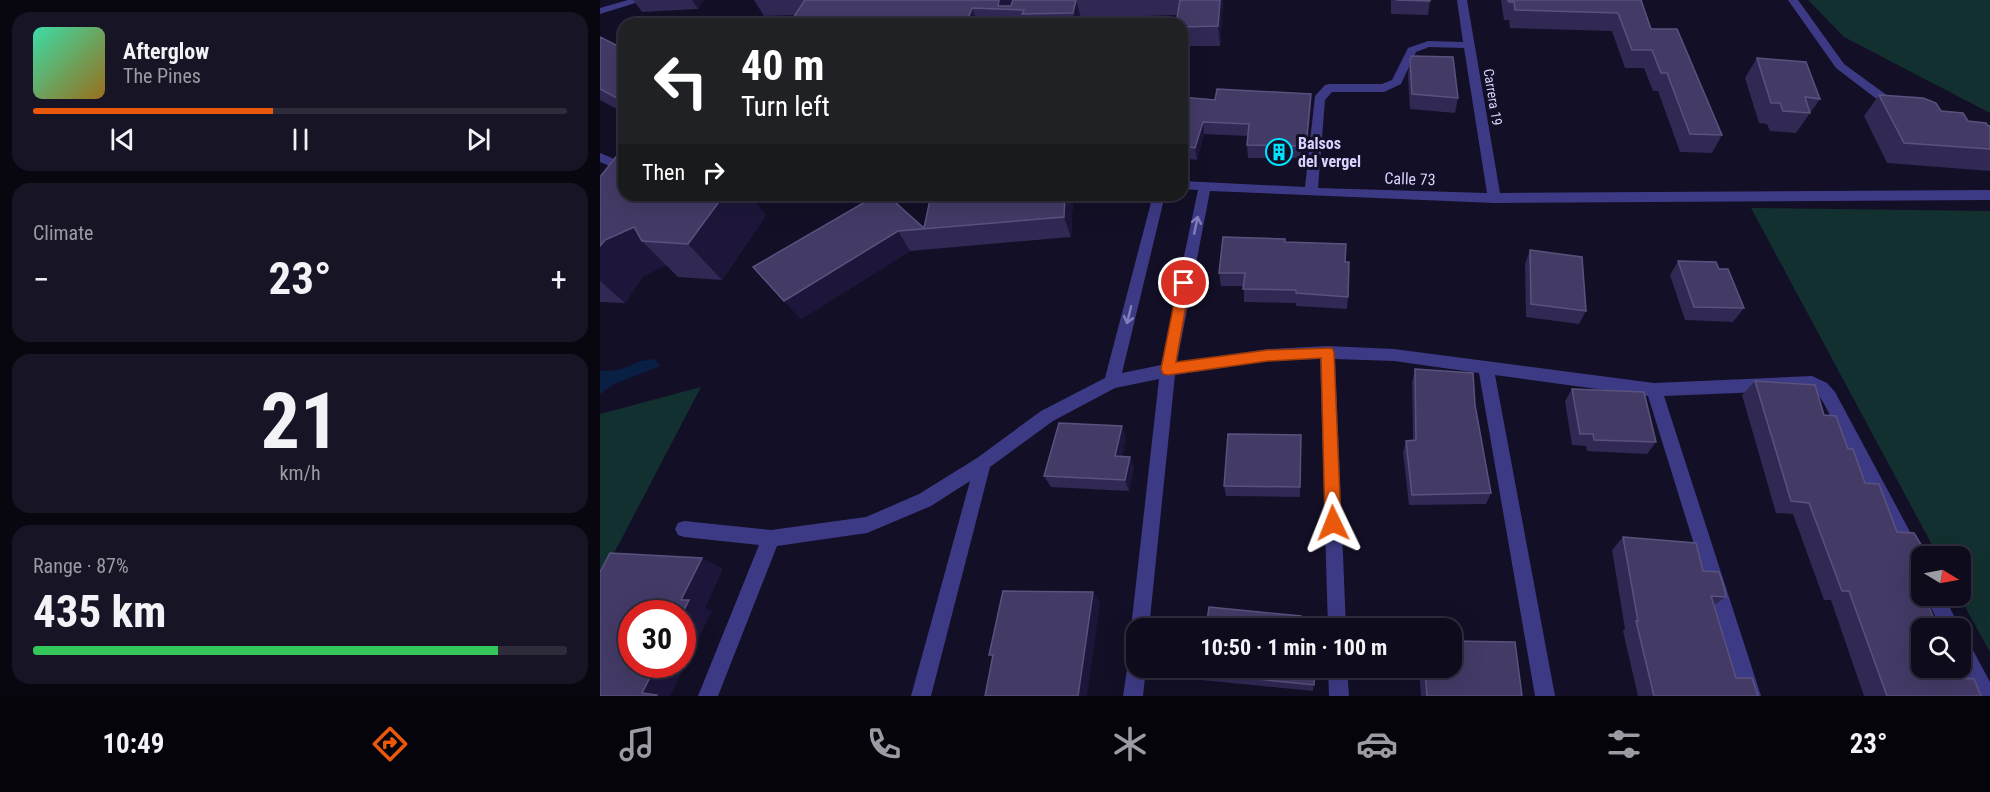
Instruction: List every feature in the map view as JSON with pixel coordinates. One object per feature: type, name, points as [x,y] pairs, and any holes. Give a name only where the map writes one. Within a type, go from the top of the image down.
[{"type":"street","points":[[600,11],[640,0]]},
{"type":"street","name":"Carrera 19","points":[[1462,0],[1494,198]]},
{"type":"street","points":[[1793,0],[1840,66],[1898,109],[1908,112]]},
{"type":"street","points":[[1311,192],[1319,99],[1329,88],[1384,88],[1397,82],[1412,50],[1428,44],[1469,45]]},
{"type":"street","points":[[600,157],[618,165]]},
{"type":"street","name":"Calle 73","points":[[1188,185],[1494,198],[1990,195]]},
{"type":"street","points":[[1141,618],[1168,369],[1205,186]]},
{"type":"street","points":[[1112,382],[1157,201]]},
{"type":"street","points":[[1328,352],[1336,618]]},
{"type":"street","points":[[684,529],[771,538],[867,525],[925,500],[982,463],[1047,416],[1112,382],[1168,369],[1268,355],[1328,352],[1394,355],[1654,390],[1812,383],[1822,388],[1829,397],[1911,551]]},
{"type":"street","points":[[1485,369],[1545,696]]},
{"type":"street","points":[[1654,390],[1751,696]]},
{"type":"street","points":[[921,696],[982,463]]},
{"type":"street","points":[[708,696],[771,538]]},
{"type":"street","points":[[1971,666],[1987,696]]},
{"type":"street","points":[[1133,696],[1135,678]]},
{"type":"street","points":[[1338,678],[1339,696]]},
{"type":"green space","points":[[1808,0],[1990,0],[1990,113],[1844,37]]},
{"type":"green space","points":[[1751,208],[1990,211],[1990,652],[1965,606],[1971,606],[1971,546],[1933,546]]},
{"type":"green space","points":[[701,387],[600,580],[600,414]]},
{"type":"water","points":[[655,359],[660,366],[614,384],[600,394],[600,371],[619,370],[641,361]]},
{"type":"building","points":[[805,0],[999,0],[998,6],[1011,6],[1013,0],[1076,0],[1073,13],[1022,14],[1024,10],[972,8],[968,18],[793,18]]},
{"type":"building","points":[[1180,0],[1220,0],[1218,26],[1188,27],[1188,18],[1177,18]]},
{"type":"building","points":[[1508,0],[1641,0],[1651,29],[1677,29],[1722,135],[1690,134],[1667,73],[1661,73],[1652,50],[1632,50],[1618,13],[1515,10],[1514,2]]},
{"type":"building","points":[[600,37],[618,46],[618,99],[600,89]]},
{"type":"building","points":[[1412,56],[1453,57],[1458,98],[1412,94],[1410,60]]},
{"type":"building","points":[[1757,58],[1806,62],[1820,99],[1805,97],[1810,113],[1783,111],[1780,103],[1771,103]]},
{"type":"building","points":[[1217,89],[1311,94],[1306,146],[1247,145],[1249,124],[1203,122],[1195,148],[1188,147],[1188,98],[1215,100]]},
{"type":"building","points":[[1879,95],[1923,98],[1936,103],[1941,111],[1963,113],[1968,121],[1986,123],[1990,126],[1990,149],[1904,143]]},
{"type":"building","points":[[618,154],[618,201],[720,201],[688,244],[642,241],[634,227],[605,240],[600,246],[600,177]]},
{"type":"building","points":[[867,201],[894,201],[924,228],[930,201],[1065,201],[1064,217],[898,231],[784,301],[753,267]]},
{"type":"building","points":[[1223,237],[1346,244],[1345,262],[1349,262],[1348,297],[1296,293],[1296,290],[1243,289],[1245,273],[1219,273]]},
{"type":"building","points":[[1530,250],[1582,257],[1586,311],[1531,304]]},
{"type":"building","points":[[1678,261],[1716,262],[1719,269],[1728,269],[1744,308],[1694,307]]},
{"type":"building","points":[[1415,369],[1473,373],[1475,405],[1491,493],[1412,495],[1406,441],[1416,440]]},
{"type":"building","points":[[1755,381],[1815,385],[1824,415],[1836,416],[1848,449],[1853,449],[1865,483],[1879,484],[1897,532],[1914,533],[1922,546],[1911,546],[1911,606],[1928,606],[1934,618],[1911,618],[1911,678],[1974,679],[1981,696],[1887,696],[1849,591],[1842,591],[1809,503],[1791,501]]},
{"type":"building","points":[[1572,389],[1644,392],[1656,442],[1594,440],[1593,434],[1580,434]]},
{"type":"building","points":[[1059,423],[1122,426],[1115,456],[1130,457],[1125,480],[1044,476]]},
{"type":"building","points":[[1228,434],[1301,435],[1300,487],[1224,486]]},
{"type":"building","points":[[1623,537],[1696,543],[1703,571],[1719,572],[1724,587],[1726,597],[1711,596],[1736,678],[1752,678],[1758,696],[1654,696],[1636,621],[1638,621]]},
{"type":"building","points":[[610,553],[702,558],[681,600],[618,600],[618,678],[650,678],[642,693],[656,696],[600,696],[600,572]]},
{"type":"building","points":[[1003,591],[1093,592],[1078,696],[985,696],[993,655],[989,655]]},
{"type":"building","points":[[1209,607],[1301,616],[1301,618],[1207,618]]},
{"type":"building","points":[[1462,641],[1515,642],[1522,696],[1427,696],[1426,678],[1462,678]]},
{"type":"building","points":[[1247,678],[1314,678],[1314,685]]},
{"type":"place","name":"Balsos del vergel","points":[[1279,152]]},
{"type":"route","points":[[1184,283],[1168,369],[1268,355],[1328,352],[1333,523]]}]
